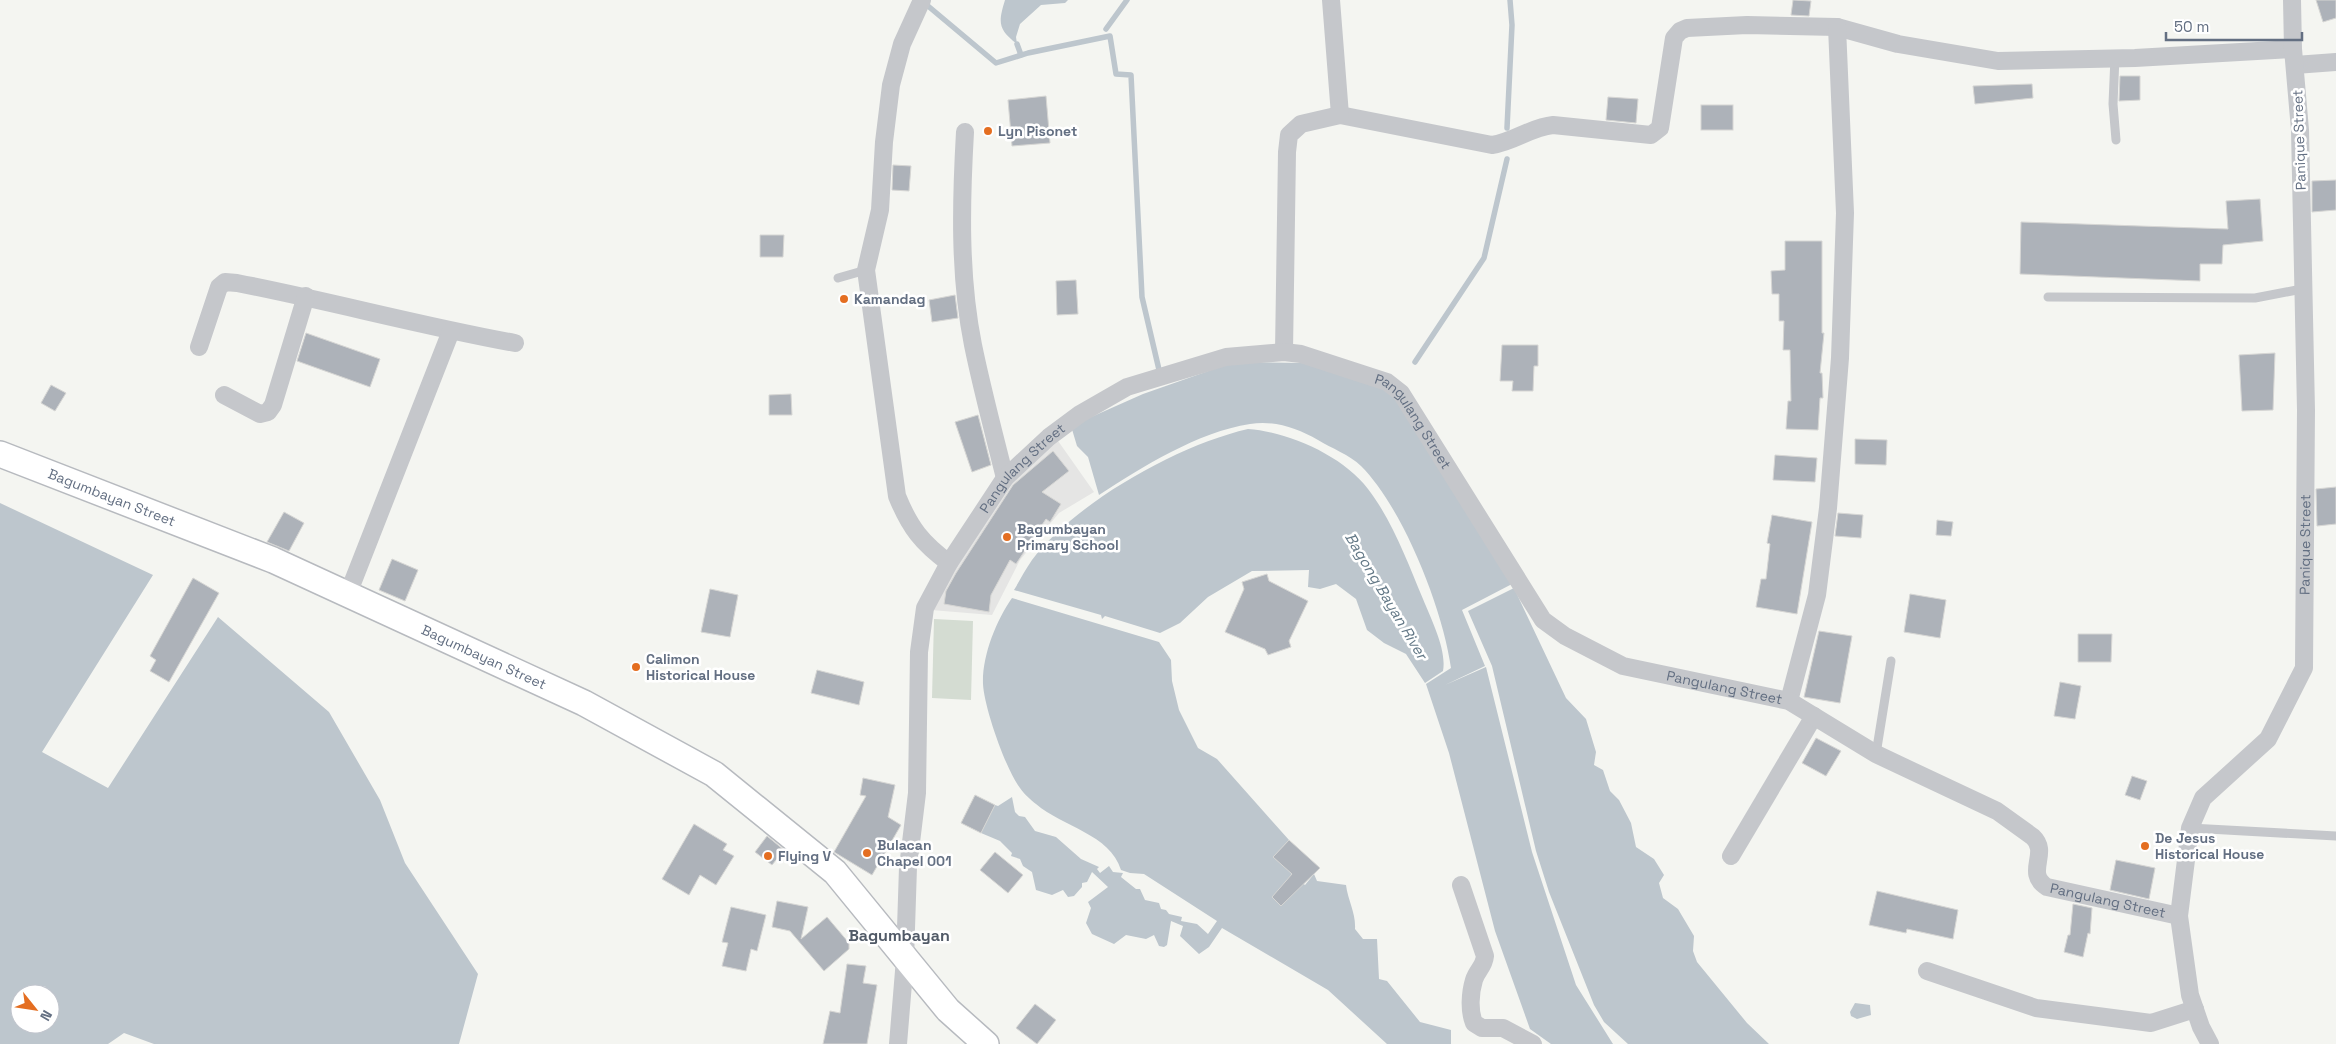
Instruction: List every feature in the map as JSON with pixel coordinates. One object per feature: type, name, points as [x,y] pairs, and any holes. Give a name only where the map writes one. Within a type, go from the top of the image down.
[{"type":"main road","name":"Bagumbayan Street","points":[[0,454],[273,560],[584,703],[714,774],[835,872],[948,1010],[986,1044]]},
{"type":"street","points":[[922,0],[902,44],[892,85],[884,142],[880,210],[866,270],[897,496],[905,516],[925,545],[948,563]]},
{"type":"street","points":[[1331,0],[1340,115]]},
{"type":"street","name":"Panique Street","points":[[2210,1044],[2190,995],[2179,916],[2190,828],[2203,798],[2268,739],[2304,668],[2306,410],[2300,130],[2294,57],[2292,0]]},
{"type":"street","points":[[1284,352],[1286,152],[1289,135],[1301,124],[1340,115],[1492,146],[1506,143],[1541,126],[1553,125],[1651,135],[1660,128],[1674,38],[1680,31],[1687,28],[1747,24],[1837,27],[1898,44],[1998,62],[2115,58],[2294,57],[2336,62]]},
{"type":"street","points":[[1789,701],[1817,595],[1828,508],[1840,358],[1845,213],[1837,27]]},
{"type":"street","points":[[965,132],[962,230],[967,297],[973,344],[1005,478]]},
{"type":"street","points":[[199,348],[219,287],[226,282],[306,296],[451,332],[514,343]]},
{"type":"street","points":[[224,395],[260,414],[268,412],[273,405],[306,296]]},
{"type":"street","points":[[348,594],[451,332]]},
{"type":"street","name":"Pangulang Street","points":[[898,1044],[905,958],[908,867],[917,793],[919,652],[925,608],[948,563],[1005,478],[1048,437],[1080,414],[1127,387],[1226,357],[1284,352],[1301,354],[1387,382],[1401,393],[1543,620],[1565,636],[1623,666],[1789,701],[1876,754],[1997,811],[2033,837],[2038,842],[2040,849],[2036,874],[2040,883],[2047,888],[2179,916]]},
{"type":"street","points":[[1731,856],[1814,716]]},
{"type":"street","points":[[1461,885],[1485,956],[1484,965],[1474,979],[1470,1004],[1474,1023],[1482,1028],[1503,1028],[1533,1044]]},
{"type":"street","points":[[1927,971],[2036,1008],[2151,1023],[2195,1009]]},
{"type":"lane","points":[[2115,58],[2113,104],[2116,140]]},
{"type":"lane","points":[[838,278],[866,270]]},
{"type":"lane","points":[[2048,297],[2256,298],[2302,289]]},
{"type":"lane","points":[[1876,754],[1891,661]]},
{"type":"lane","points":[[2190,828],[2336,836]]},
{"type":"shaded area","name":"Bagumbayan Primary School","points":[[1056,438],[1094,492],[1059,513],[1020,560],[992,615],[931,610],[932,602],[1005,487]]},
{"type":"shaded area","points":[[934,619],[973,621],[971,700],[932,698]]},
{"type":"water","points":[[1005,0],[1068,0],[1065,3],[1041,5],[1020,24],[1016,37],[1017,44],[1006,34],[1001,25],[1001,14]]},
{"type":"water","points":[[1234,362],[1304,363],[1396,390],[1512,584],[1462,610],[1485,666],[1445,685],[1486,667],[1532,852],[1576,985],[1613,1044],[1551,1044],[1530,1029],[1495,931],[1449,753],[1426,684],[1451,668],[1447,644],[1439,617],[1419,561],[1406,533],[1377,484],[1361,466],[1346,455],[1294,429],[1277,424],[1259,423],[1230,428],[1171,452],[1099,495],[1088,457],[1077,446],[1071,426],[1143,394]]},
{"type":"water","name":"Bagong Bayan River","points":[[1248,429],[1281,435],[1330,456],[1357,477],[1368,489],[1385,514],[1399,542],[1434,625],[1443,654],[1443,671],[1425,683],[1406,654],[1384,643],[1367,630],[1356,599],[1336,584],[1320,589],[1308,587],[1309,570],[1252,571],[1208,597],[1180,623],[1160,633],[1105,616],[1102,619],[1101,615],[1014,590],[1032,560],[1051,538],[1074,517],[1101,497],[1160,462],[1220,437]]},
{"type":"water","points":[[0,503],[153,575],[42,752],[108,788],[218,617],[329,712],[380,800],[405,863],[478,974],[459,1044],[154,1044],[124,1033],[108,1044],[0,1044]]},
{"type":"water","points":[[1514,588],[1566,698],[1586,719],[1596,752],[1594,765],[1603,770],[1610,791],[1619,800],[1631,823],[1636,847],[1654,859],[1664,875],[1659,883],[1663,898],[1678,909],[1694,936],[1693,951],[1697,962],[1747,1023],[1769,1044],[1628,1044],[1604,1022],[1594,1005],[1549,892],[1536,851],[1492,666],[1468,611]]},
{"type":"water","points":[[1012,598],[1159,642],[1171,660],[1172,681],[1179,710],[1198,748],[1217,759],[1289,840],[1273,857],[1305,885],[1314,874],[1317,881],[1346,885],[1355,929],[1363,939],[1377,939],[1379,979],[1387,981],[1420,1022],[1451,1030],[1451,1044],[1387,1044],[1328,990],[1222,928],[1209,947],[1199,954],[1180,936],[1183,926],[1171,921],[1167,945],[1164,947],[1159,946],[1154,935],[1146,939],[1126,935],[1114,944],[1092,934],[1086,923],[1091,908],[1088,902],[1108,887],[1092,872],[1087,882],[1082,883],[1082,887],[1074,896],[1068,897],[1063,890],[1052,895],[1036,890],[1032,872],[1023,866],[1020,859],[1011,856],[1012,853],[1000,841],[981,833],[995,805],[998,806],[1012,797],[1015,812],[1019,816],[1025,817],[1035,831],[1056,837],[1081,859],[1099,867],[1097,869],[1100,873],[1109,866],[1113,872],[1123,873],[1121,877],[1136,889],[1140,889],[1145,900],[1159,903],[1161,909],[1166,910],[1169,914],[1182,917],[1181,921],[1197,924],[1208,934],[1217,921],[1144,874],[1121,870],[1107,848],[1096,839],[1036,804],[1023,792],[1014,779],[991,722],[983,684],[983,673],[991,639]]},
{"type":"water","points":[[1855,1003],[1870,1005],[1871,1015],[1857,1019],[1851,1016],[1850,1012]]},
{"type":"building","points":[[1793,0],[1811,1],[1809,16],[1791,15]]},
{"type":"building","points":[[2316,0],[2336,0],[2336,18],[2323,22]]},
{"type":"building","points":[[2120,76],[2140,76],[2140,100],[2119,101]]},
{"type":"building","points":[[2032,84],[2033,98],[1975,104],[1973,86]]},
{"type":"building","points":[[1046,96],[1050,143],[1012,146],[1008,100]]},
{"type":"building","points":[[1608,97],[1638,99],[1636,123],[1606,120]]},
{"type":"building","points":[[1701,105],[1733,105],[1733,130],[1701,130]]},
{"type":"building","points":[[893,165],[911,166],[909,191],[892,190]]},
{"type":"building","points":[[2336,180],[2336,210],[2312,212],[2312,181]]},
{"type":"building","points":[[2260,199],[2263,241],[2223,245],[2222,264],[2200,264],[2200,281],[2020,274],[2021,222],[2228,229],[2226,201]]},
{"type":"building","points":[[760,235],[784,235],[783,257],[760,257]]},
{"type":"building","points":[[1785,241],[1822,241],[1822,333],[1824,333],[1820,373],[1822,373],[1823,398],[1820,398],[1818,430],[1786,429],[1788,401],[1791,401],[1790,350],[1783,350],[1784,321],[1779,321],[1779,294],[1772,294],[1771,271],[1785,270]]},
{"type":"building","points":[[1076,280],[1078,314],[1057,315],[1056,281]]},
{"type":"building","points":[[955,295],[958,318],[932,322],[929,300]]},
{"type":"building","points":[[306,333],[380,359],[370,387],[297,361]]},
{"type":"building","points":[[1502,345],[1538,345],[1538,366],[1534,366],[1533,391],[1512,391],[1513,381],[1500,381]]},
{"type":"building","points":[[2275,353],[2273,410],[2242,411],[2239,355]]},
{"type":"building","points":[[51,385],[66,393],[55,411],[41,403]]},
{"type":"building","points":[[791,394],[792,415],[769,415],[769,395]]},
{"type":"building","points":[[978,415],[991,465],[972,472],[955,422]]},
{"type":"building","points":[[1855,439],[1887,440],[1886,465],[1855,464]]},
{"type":"building","name":"Bagumbayan Primary School","points":[[1053,451],[1069,471],[1042,492],[1061,504],[1050,522],[1046,519],[1016,564],[1010,560],[991,595],[989,612],[944,604],[946,591],[956,573],[1013,485]]},
{"type":"building","points":[[1775,455],[1817,458],[1815,482],[1773,480]]},
{"type":"building","points":[[2336,487],[2336,524],[2317,526],[2316,489]]},
{"type":"building","points":[[284,512],[304,523],[289,551],[267,542]]},
{"type":"building","points":[[1838,513],[1863,515],[1861,538],[1835,536]]},
{"type":"building","points":[[1772,515],[1812,522],[1797,614],[1756,607],[1761,579],[1766,579],[1770,544],[1767,543]]},
{"type":"building","points":[[1937,520],[1953,522],[1951,536],[1936,535]]},
{"type":"building","points":[[392,559],[418,570],[405,601],[379,590]]},
{"type":"building","points":[[1267,574],[1269,581],[1308,601],[1289,641],[1291,647],[1268,655],[1265,649],[1225,632],[1244,589],[1242,582]]},
{"type":"building","points":[[193,578],[219,593],[169,682],[150,671],[156,660],[150,656]]},
{"type":"building","points":[[710,589],[738,595],[730,637],[701,632]]},
{"type":"building","points":[[1910,594],[1946,600],[1940,638],[1904,632]]},
{"type":"building","points":[[1819,631],[1852,636],[1840,703],[1804,697]]},
{"type":"building","points":[[2078,634],[2112,634],[2111,662],[2078,662]]},
{"type":"building","points":[[817,670],[864,682],[859,705],[811,693]]},
{"type":"building","points":[[2060,682],[2081,686],[2075,719],[2054,716]]},
{"type":"building","points":[[1816,738],[1841,751],[1826,776],[1802,763]]},
{"type":"building","points":[[2132,776],[2147,781],[2140,800],[2125,795]]},
{"type":"building","points":[[863,778],[895,785],[888,817],[901,825],[872,875],[834,852],[866,796],[860,795]]},
{"type":"building","points":[[975,795],[995,805],[981,833],[961,823]]},
{"type":"building","points":[[694,824],[727,844],[723,850],[734,856],[716,885],[700,875],[689,895],[662,879]]},
{"type":"building","points":[[767,836],[784,850],[772,865],[755,852]]},
{"type":"building","points":[[1289,840],[1320,868],[1281,906],[1272,897],[1292,874],[1273,857]]},
{"type":"building","points":[[995,852],[1023,875],[1008,893],[980,870]]},
{"type":"building","points":[[2116,860],[2155,868],[2149,899],[2110,890]]},
{"type":"building","points":[[1877,891],[1958,910],[1953,939],[1907,929],[1906,933],[1869,925]]},
{"type":"building","points":[[777,901],[808,907],[801,939],[827,917],[849,943],[849,949],[824,971],[790,931],[772,927]]},
{"type":"building","points":[[2073,904],[2092,908],[2090,934],[2088,933],[2083,957],[2064,952],[2068,935],[2070,935]]},
{"type":"building","points":[[731,907],[766,915],[757,951],[751,949],[746,971],[722,966],[728,943],[722,942]]},
{"type":"building","points":[[847,964],[866,966],[863,983],[877,985],[867,1044],[823,1044],[830,1011],[840,1013]]},
{"type":"building","points":[[1035,1004],[1056,1020],[1037,1044],[1016,1028]]},
{"type":"waterway","points":[[1106,29],[1127,0]]},
{"type":"waterway","points":[[1507,128],[1512,25],[1510,0]]},
{"type":"waterway","points":[[928,6],[996,63],[1028,53],[1110,36],[1116,74],[1131,75],[1142,297],[1160,374]]},
{"type":"waterway","points":[[1017,44],[1021,55]]},
{"type":"waterway","points":[[1415,362],[1484,258],[1507,159]]},
{"type":"place","name":"Lyn Pisonet","points":[[988,131]]},
{"type":"place","name":"Kamandag","points":[[844,299]]},
{"type":"place","name":"Bagumbayan Primary School","points":[[1007,537]]},
{"type":"place","name":"Calimon Historical House","points":[[636,667]]},
{"type":"place","name":"De Jesus Historical House","points":[[2145,846]]},
{"type":"place","name":"Bulacan Chapel 001","points":[[867,853]]},
{"type":"place","name":"Flying V","points":[[768,856]]},
{"type":"district","name":"Bagumbayan","points":[[899,935]]}]
